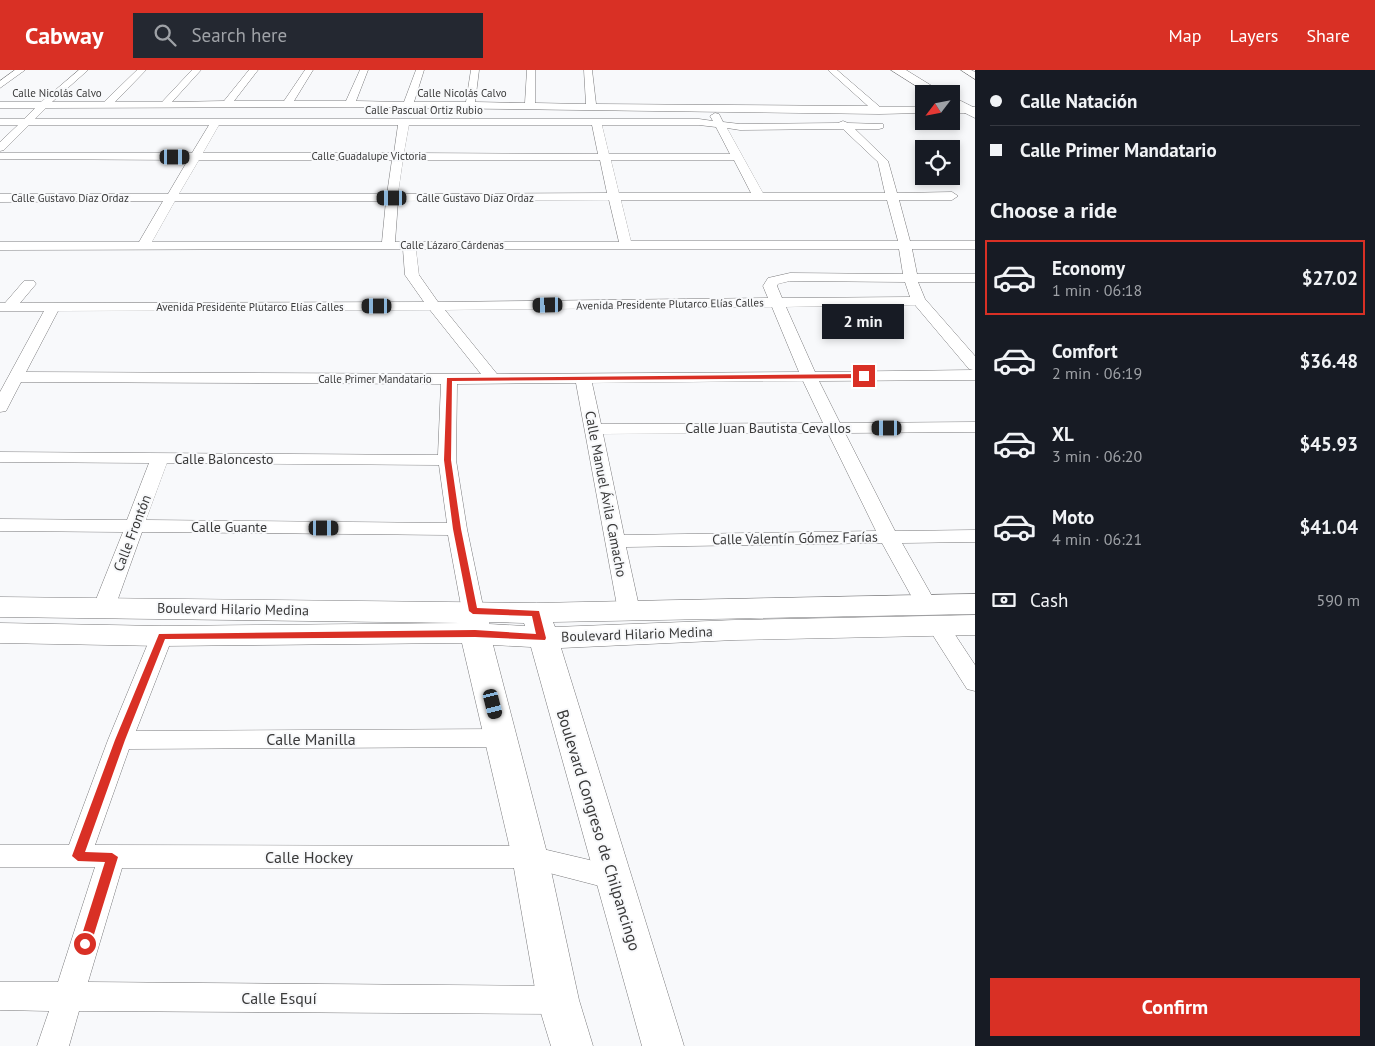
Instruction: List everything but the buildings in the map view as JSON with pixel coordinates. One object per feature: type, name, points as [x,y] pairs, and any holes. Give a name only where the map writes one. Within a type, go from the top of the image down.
[{"type":"main road","points":[[897,70],[923,85]]},
{"type":"main road","points":[[960,104],[973,111]]},
{"type":"main road","name":"Boulevard Hilario Medina","points":[[0,607],[104,607],[539,626],[735,630],[932,615],[975,604]]},
{"type":"main road","name":"Boulevard Hilario Medina","points":[[539,626],[629,611],[932,615],[975,625]]},
{"type":"main road","points":[[474,622],[530,857],[558,1000],[572,1046]]},
{"type":"main road","name":"Boulevard Hilario Medina","points":[[0,633],[162,636],[474,622]]},
{"type":"main road","name":"Boulevard Congreso de Chilpancingo","points":[[539,626],[663,1046]]},
{"type":"street","points":[[0,85],[21,70]]},
{"type":"street","points":[[0,148],[84,70]]},
{"type":"street","points":[[106,105],[142,70]]},
{"type":"street","points":[[164,105],[198,70]]},
{"type":"street","points":[[227,104],[254,70]]},
{"type":"street","points":[[287,104],[309,70]]},
{"type":"street","points":[[350,104],[364,70]]},
{"type":"street","points":[[408,105],[420,70]]},
{"type":"street","points":[[470,105],[475,70]]},
{"type":"street","points":[[530,106],[531,70]]},
{"type":"street","points":[[588,70],[592,107]]},
{"type":"street","points":[[832,70],[879,111]]},
{"type":"street","points":[[965,70],[975,76]]},
{"type":"street","name":"Calle Nicolás Calvo","points":[[0,105],[350,104],[915,110]]},
{"type":"street","points":[[710,108],[759,196]]},
{"type":"street","points":[[826,110],[883,161],[910,276],[919,301],[975,366]]},
{"type":"street","points":[[960,110],[973,111]]},
{"type":"street","name":"Calle Pascual Ortiz Rubio","points":[[0,122],[699,122],[740,127],[879,126]]},
{"type":"street","points":[[143,246],[216,122]]},
{"type":"street","points":[[388,245],[392,198],[404,122]]},
{"type":"street","points":[[596,122],[626,246]]},
{"type":"street","name":"Calle Guadalupe Victoria","points":[[0,156],[737,157]]},
{"type":"street","name":"Calle Gustavo Díaz Ordaz","points":[[0,198],[952,196]]},
{"type":"street","points":[[409,245],[412,275],[434,306],[493,379]]},
{"type":"street","name":"Calle Lázaro Cárdenas","points":[[0,246],[975,245]]},
{"type":"street","points":[[975,278],[910,276],[784,278],[773,281],[770,286],[809,377],[888,536],[932,615],[975,683]]},
{"type":"street","points":[[5,307],[29,284]]},
{"type":"street","name":"Avenida Presidente Plutarco Elías Calles","points":[[5,307],[434,306],[919,301]]},
{"type":"street","points":[[0,406],[53,307]]},
{"type":"street","name":"Calle Primer Mandatario","points":[[15,377],[493,379],[975,376]]},
{"type":"street","name":"Calle Manuel Ávila Camacho","points":[[583,378],[629,611]]},
{"type":"street","points":[[449,379],[447,460],[474,622]]},
{"type":"street","name":"Calle Juan Bautista Cevallos","points":[[592,429],[975,427]]},
{"type":"street","name":"Calle Baloncesto","points":[[0,457],[447,460]]},
{"type":"street","name":"Calle Frontón","points":[[104,607],[160,458]]},
{"type":"street","name":"Calle Guante","points":[[0,525],[457,529]]},
{"type":"street","name":"Calle Valentín Gómez Farías","points":[[614,541],[975,536]]},
{"type":"street","points":[[78,856],[120,740],[162,636]]},
{"type":"street","name":"Calle Manilla","points":[[120,740],[502,738]]},
{"type":"street","name":"Calle Hockey","points":[[0,856],[530,857],[614,878]]},
{"type":"street","points":[[54,1046],[112,857]]},
{"type":"street","name":"Calle Esquí","points":[[0,996],[558,1000]]},
{"type":"route","points":[[85,944],[112,857],[78,856],[120,740],[162,636],[475,634],[542,638],[536,613],[473,611],[457,529],[447,460],[449,379],[864,376]]}]
